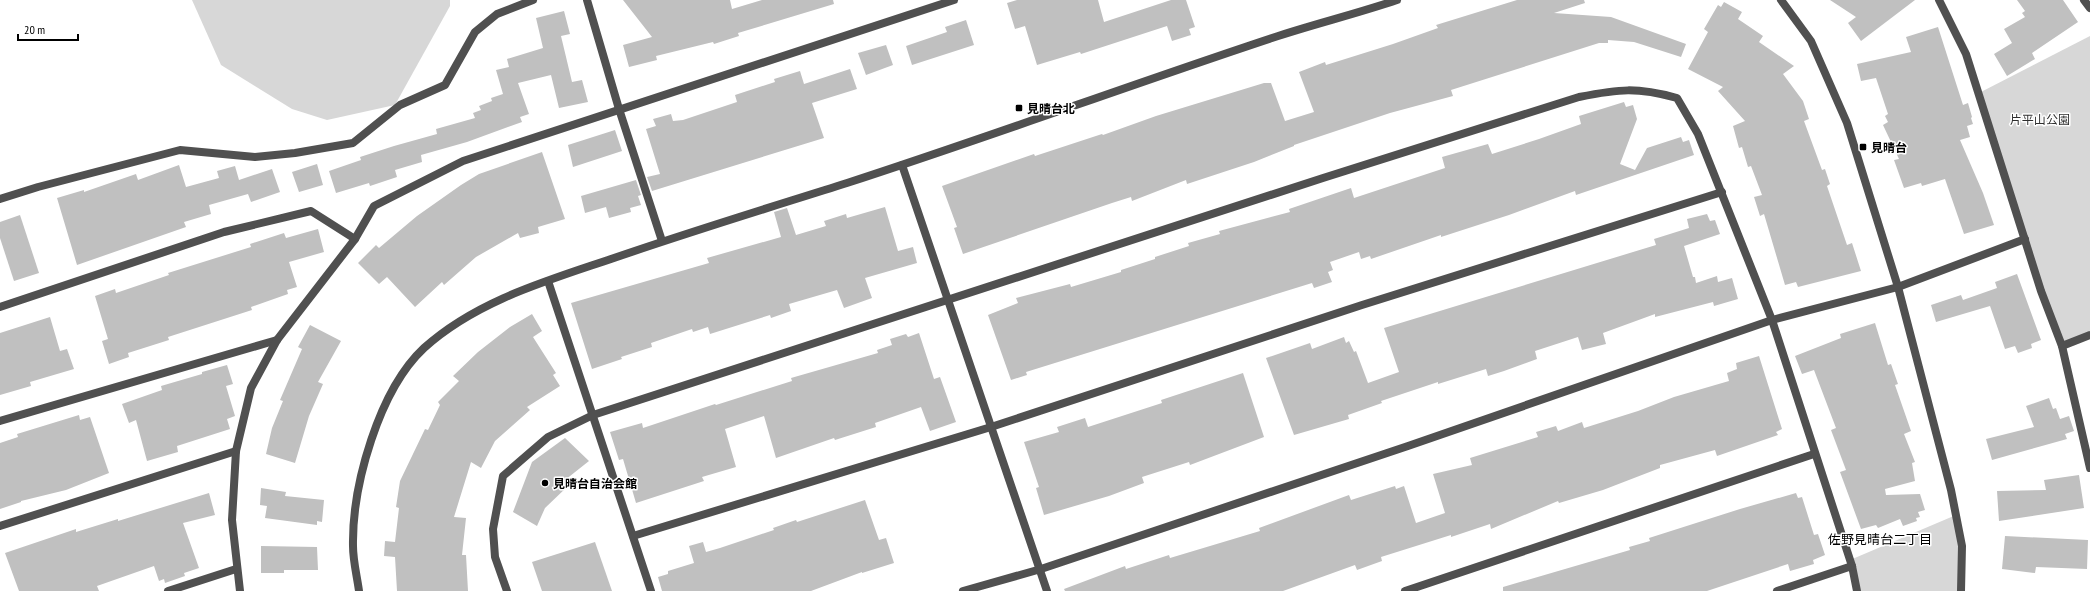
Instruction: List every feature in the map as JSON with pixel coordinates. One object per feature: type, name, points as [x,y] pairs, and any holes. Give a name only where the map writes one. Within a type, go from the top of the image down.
[{"type":"street","points":[[0,199],[38,187],[180,150],[255,157],[295,153],[353,143],[400,105],[445,84],[475,32],[497,14],[533,0]]},
{"type":"street","points":[[587,0],[619,109],[662,241]]},
{"type":"street","points":[[240,591],[236,569],[232,520],[236,451],[251,388],[277,340],[355,239],[374,206],[463,161],[954,0]]},
{"type":"street","points":[[359,591],[353,547],[358,488],[372,434],[400,378],[422,350],[450,327],[491,303],[548,280],[662,241],[902,165],[1372,4],[1397,0]]},
{"type":"street","points":[[1781,0],[1810,41],[1847,123],[1898,287],[1951,490],[1962,546],[1961,591]]},
{"type":"street","points":[[1939,0],[1966,54],[2042,292],[2062,346],[2090,468]]},
{"type":"street","points":[[2084,0],[2090,8]]},
{"type":"street","points":[[507,591],[495,557],[493,529],[503,476],[548,437],[593,415],[1323,178],[1579,97],[1614,90],[1633,89],[1677,98],[1698,134],[1772,320],[1814,454],[1852,566],[1857,591]]},
{"type":"street","points":[[902,165],[947,301],[1041,569],[1047,591]]},
{"type":"street","points":[[633,536],[991,427],[1362,305],[1722,192]]},
{"type":"street","points":[[0,307],[224,232],[311,211],[355,239]]},
{"type":"street","points":[[963,591],[1041,569],[1408,446],[1772,320],[1898,287],[2025,239]]},
{"type":"street","points":[[548,280],[652,591]]},
{"type":"street","points":[[2062,346],[2090,336]]},
{"type":"street","points":[[0,421],[277,340]]},
{"type":"street","points":[[0,526],[236,451]]},
{"type":"street","points":[[1405,591],[1814,454]]},
{"type":"street","points":[[1777,591],[1852,566]]},
{"type":"street","points":[[168,591],[236,569]]},
{"type":"green space","points":[[192,0],[450,0],[450,6],[395,105],[327,120],[292,109],[221,65]]},
{"type":"green space","name":"片平山公園","points":[[2090,36],[2090,336],[2062,346],[1979,93]]},
{"type":"green space","points":[[1956,515],[1961,591],[1857,591],[1850,560]]},
{"type":"building","points":[[623,0],[730,0],[732,9],[762,0],[833,0],[834,4],[738,33],[739,36],[714,44],[713,42],[656,56],[657,60],[629,67],[623,45],[652,37]]},
{"type":"building","points":[[1017,0],[1098,0],[1104,22],[1171,0],[1186,0],[1195,27],[1189,29],[1191,35],[1172,41],[1167,26],[1081,54],[1080,52],[1037,65],[1025,26],[1015,29],[1007,3]]},
{"type":"building","points":[[1517,0],[1584,0],[1585,3],[1554,13],[1611,17],[1686,44],[1681,57],[1634,42],[1608,40],[1608,43],[1599,43],[1451,90],[1453,96],[1390,113],[1294,145],[1254,162],[1187,184],[1186,180],[1132,201],[1131,197],[1112,203],[963,254],[954,228],[957,227],[942,186],[1034,154],[1035,156],[1102,134],[1103,135],[1156,116],[1264,83],[1271,83],[1285,121],[1314,112],[1299,72],[1325,62],[1326,65],[1393,44],[1438,28],[1436,25]]},
{"type":"building","points":[[1830,0],[1915,0],[1861,41],[1848,23],[1856,17]]},
{"type":"building","points":[[2017,0],[2063,0],[2078,22],[2032,53],[2035,59],[2007,76],[1994,54],[2012,43],[2004,29],[2025,17],[2022,13],[2025,11]]},
{"type":"building","points":[[1724,2],[1742,12],[1738,19],[1763,36],[1759,42],[1794,66],[1783,74],[1803,101],[1809,119],[1804,121],[1822,170],[1825,169],[1830,184],[1827,186],[1847,245],[1852,243],[1861,271],[1798,287],[1796,282],[1785,285],[1764,214],[1760,216],[1754,197],[1762,195],[1751,166],[1748,167],[1742,147],[1739,148],[1733,126],[1745,121],[1718,91],[1723,87],[1688,69],[1708,32],[1704,29],[1718,5],[1721,7]]},
{"type":"building","points":[[564,11],[570,34],[561,36],[572,82],[582,80],[588,102],[559,108],[551,75],[518,83],[529,114],[520,117],[522,122],[467,142],[421,155],[422,162],[395,170],[397,177],[370,186],[369,183],[336,193],[329,171],[361,160],[360,157],[437,134],[436,129],[475,118],[473,113],[481,110],[479,106],[492,101],[491,98],[503,94],[496,70],[509,67],[507,59],[543,48],[536,18]]},
{"type":"building","points":[[966,20],[974,45],[912,65],[906,46],[947,32],[945,27]]},
{"type":"building","points":[[1938,27],[1963,105],[1968,103],[1972,117],[1973,124],[1967,126],[1970,137],[1960,140],[1983,193],[1994,225],[1964,234],[1945,179],[1922,186],[1921,183],[1904,188],[1894,160],[1899,159],[1883,125],[1888,122],[1885,116],[1888,114],[1876,78],[1861,81],[1857,64],[1911,52],[1906,37]]},
{"type":"building","points":[[886,45],[893,65],[866,75],[858,53]]},
{"type":"building","points":[[850,69],[857,89],[812,103],[824,138],[652,191],[647,177],[660,174],[646,129],[656,126],[653,119],[671,114],[673,121],[683,120],[737,102],[735,95],[775,82],[774,79],[800,71],[804,84]]},
{"type":"building","points":[[1624,102],[1626,107],[1633,105],[1637,119],[1620,164],[1635,170],[1647,148],[1681,137],[1683,142],[1689,140],[1694,155],[1576,195],[1575,191],[1509,215],[1441,237],[1441,235],[1371,259],[1370,256],[1361,259],[1359,252],[1330,262],[1333,270],[1328,272],[1332,282],[1314,288],[1312,283],[1026,372],[1027,375],[1011,380],[988,315],[1018,303],[1016,298],[1070,284],[1071,287],[1121,272],[1121,270],[1155,259],[1155,257],[1189,246],[1188,243],[1220,234],[1219,231],[1290,212],[1289,209],[1351,188],[1354,198],[1445,168],[1442,157],[1488,144],[1492,154],[1539,139],[1581,124],[1579,116]]},
{"type":"building","points":[[615,130],[622,151],[573,167],[568,145]]},
{"type":"building","points":[[542,152],[565,219],[538,227],[539,233],[520,238],[518,233],[476,257],[444,285],[442,282],[415,307],[387,277],[379,284],[358,263],[376,245],[379,248],[417,216],[479,174]]},
{"type":"building","points":[[317,164],[323,185],[299,192],[292,172]]},
{"type":"building","points":[[179,165],[186,187],[219,178],[217,171],[235,166],[239,180],[272,169],[280,192],[251,202],[248,194],[209,205],[211,214],[184,222],[186,227],[77,265],[57,198],[84,190],[84,192],[136,174],[138,180]]},
{"type":"building","points":[[636,180],[641,195],[638,196],[641,205],[630,208],[631,212],[609,218],[606,207],[585,213],[581,196]]},
{"type":"building","points":[[885,207],[898,251],[913,247],[917,263],[865,278],[872,298],[844,308],[837,290],[789,304],[791,311],[771,318],[770,315],[710,334],[708,327],[693,332],[692,329],[651,343],[652,347],[621,357],[622,359],[592,369],[571,303],[709,263],[707,258],[781,237],[774,212],[787,208],[796,235],[826,226],[824,221],[846,214],[847,218]]},
{"type":"building","points":[[1707,214],[1710,221],[1715,220],[1720,234],[1684,246],[1693,277],[1695,277],[1696,283],[1717,276],[1718,282],[1732,278],[1738,299],[1714,306],[1713,302],[1655,317],[1655,314],[1603,333],[1606,344],[1582,350],[1578,337],[1535,351],[1537,359],[1504,371],[1488,376],[1486,369],[1438,384],[1438,382],[1381,401],[1382,403],[1348,415],[1349,419],[1294,435],[1266,358],[1310,343],[1312,349],[1344,337],[1346,343],[1349,341],[1354,352],[1356,351],[1368,383],[1399,372],[1384,328],[1656,245],[1654,239],[1689,228],[1687,219]]},
{"type":"building","points":[[20,215],[39,273],[14,281],[0,238],[0,222]]},
{"type":"building","points":[[318,229],[324,252],[289,262],[297,287],[287,290],[288,294],[251,307],[252,310],[168,337],[169,340],[128,353],[129,357],[109,364],[102,341],[108,339],[95,296],[115,289],[116,293],[169,275],[168,273],[251,247],[250,244],[284,233],[286,238]]},
{"type":"building","points":[[2017,274],[2041,340],[2031,344],[2032,348],[2018,353],[2015,346],[2005,349],[1990,306],[1936,322],[1931,305],[1961,295],[1963,300],[1997,288],[1995,282]]},
{"type":"building","points":[[532,314],[542,331],[533,337],[556,373],[553,375],[560,386],[527,407],[530,410],[495,441],[481,468],[471,462],[454,517],[466,518],[462,555],[466,555],[468,591],[397,591],[395,557],[384,556],[385,541],[395,542],[399,508],[396,507],[400,481],[425,429],[428,430],[440,405],[438,402],[459,381],[453,376],[478,352],[510,327]]},
{"type":"building","points":[[50,317],[60,351],[67,349],[74,369],[30,382],[31,386],[0,395],[0,333]]},
{"type":"building","points":[[1875,323],[1888,365],[1891,364],[1898,384],[1895,385],[1911,431],[1904,434],[1915,462],[1912,463],[1915,481],[1885,489],[1886,495],[1920,494],[1925,510],[1918,512],[1920,517],[1916,518],[1917,521],[1903,526],[1900,519],[1878,528],[1876,525],[1861,529],[1840,472],[1846,470],[1831,430],[1836,428],[1814,370],[1802,374],[1795,356],[1841,338],[1840,334]]},
{"type":"building","points":[[310,325],[341,341],[318,382],[323,384],[309,416],[295,463],[266,454],[272,428],[283,401],[280,400],[302,349],[298,347]]},
{"type":"building","points":[[919,333],[934,379],[940,377],[956,422],[930,431],[921,407],[875,423],[876,427],[835,440],[834,438],[776,458],[764,416],[725,429],[736,467],[702,477],[704,481],[636,503],[623,459],[619,460],[610,432],[642,423],[643,428],[715,404],[716,405],[792,381],[791,378],[878,353],[877,350],[892,345],[890,339],[906,334],[908,337]]},
{"type":"building","points":[[1759,356],[1782,429],[1776,432],[1778,435],[1717,456],[1715,450],[1660,465],[1660,468],[1603,490],[1559,503],[1558,501],[1491,529],[1490,524],[1451,537],[1451,535],[1381,557],[1382,561],[1357,570],[1355,565],[1283,591],[1065,591],[1064,589],[1125,566],[1126,569],[1169,555],[1170,558],[1260,531],[1259,528],[1349,495],[1351,500],[1395,486],[1396,489],[1404,486],[1416,523],[1445,513],[1433,474],[1472,465],[1470,458],[1538,437],[1536,432],[1556,426],[1558,431],[1582,422],[1584,428],[1638,411],[1674,397],[1729,381],[1727,373],[1737,369],[1736,363]]},
{"type":"building","points":[[227,365],[233,384],[226,386],[235,416],[227,419],[230,429],[177,446],[178,452],[147,461],[136,420],[129,423],[122,404],[162,390],[161,386]]},
{"type":"building","points":[[1243,373],[1264,437],[1190,465],[1189,462],[1142,477],[1144,483],[1109,496],[1044,515],[1036,488],[1039,487],[1024,442],[1059,432],[1057,427],[1085,418],[1088,427],[1162,403],[1161,400]]},
{"type":"building","points":[[2049,398],[2053,409],[2056,408],[2060,419],[2069,416],[2074,431],[2065,434],[2067,439],[1992,460],[1986,439],[2034,427],[2026,406]]},
{"type":"building","points":[[79,415],[80,420],[90,417],[109,473],[66,490],[21,501],[0,509],[0,443],[18,437],[17,434]]},
{"type":"building","name":"見晴台自治会館","points":[[565,438],[589,461],[565,480],[568,486],[545,508],[537,526],[513,512],[532,462]]},
{"type":"building","points":[[2079,475],[2084,508],[1999,521],[1997,491],[2046,490],[2044,480]]},
{"type":"building","points":[[261,488],[286,492],[285,496],[324,500],[322,522],[317,521],[317,525],[265,518],[267,506],[260,505]]},
{"type":"building","points":[[209,493],[215,515],[183,523],[199,568],[184,573],[185,576],[165,583],[164,579],[159,581],[154,566],[97,586],[99,591],[19,591],[5,553],[76,529],[76,532],[118,519],[118,521]]},
{"type":"building","points":[[1796,493],[1798,498],[1802,497],[1814,535],[1818,534],[1825,555],[1813,560],[1814,564],[1790,571],[1788,564],[1707,591],[1503,591],[1503,587],[1630,550],[1629,547],[1650,541],[1649,538]]},
{"type":"building","points":[[865,500],[879,540],[886,538],[894,563],[862,572],[811,591],[662,591],[658,577],[668,574],[668,571],[694,563],[689,546],[703,542],[706,552],[774,530],[773,528],[796,520],[797,522]]},
{"type":"building","points":[[2005,536],[2088,540],[2087,569],[2036,567],[2035,573],[2002,569]]},
{"type":"building","points":[[595,542],[612,591],[542,591],[532,562]]},
{"type":"building","points":[[261,546],[317,547],[318,570],[284,570],[284,573],[261,573]]},
{"type":"place","name":"見晴台北","points":[[1019,108]]},
{"type":"place","name":"見晴台","points":[[1863,147]]},
{"type":"place","name":"見晴台自治会館","points":[[545,483]]},
{"type":"district","name":"佐野見晴台二丁目","points":[[1880,539]]}]
